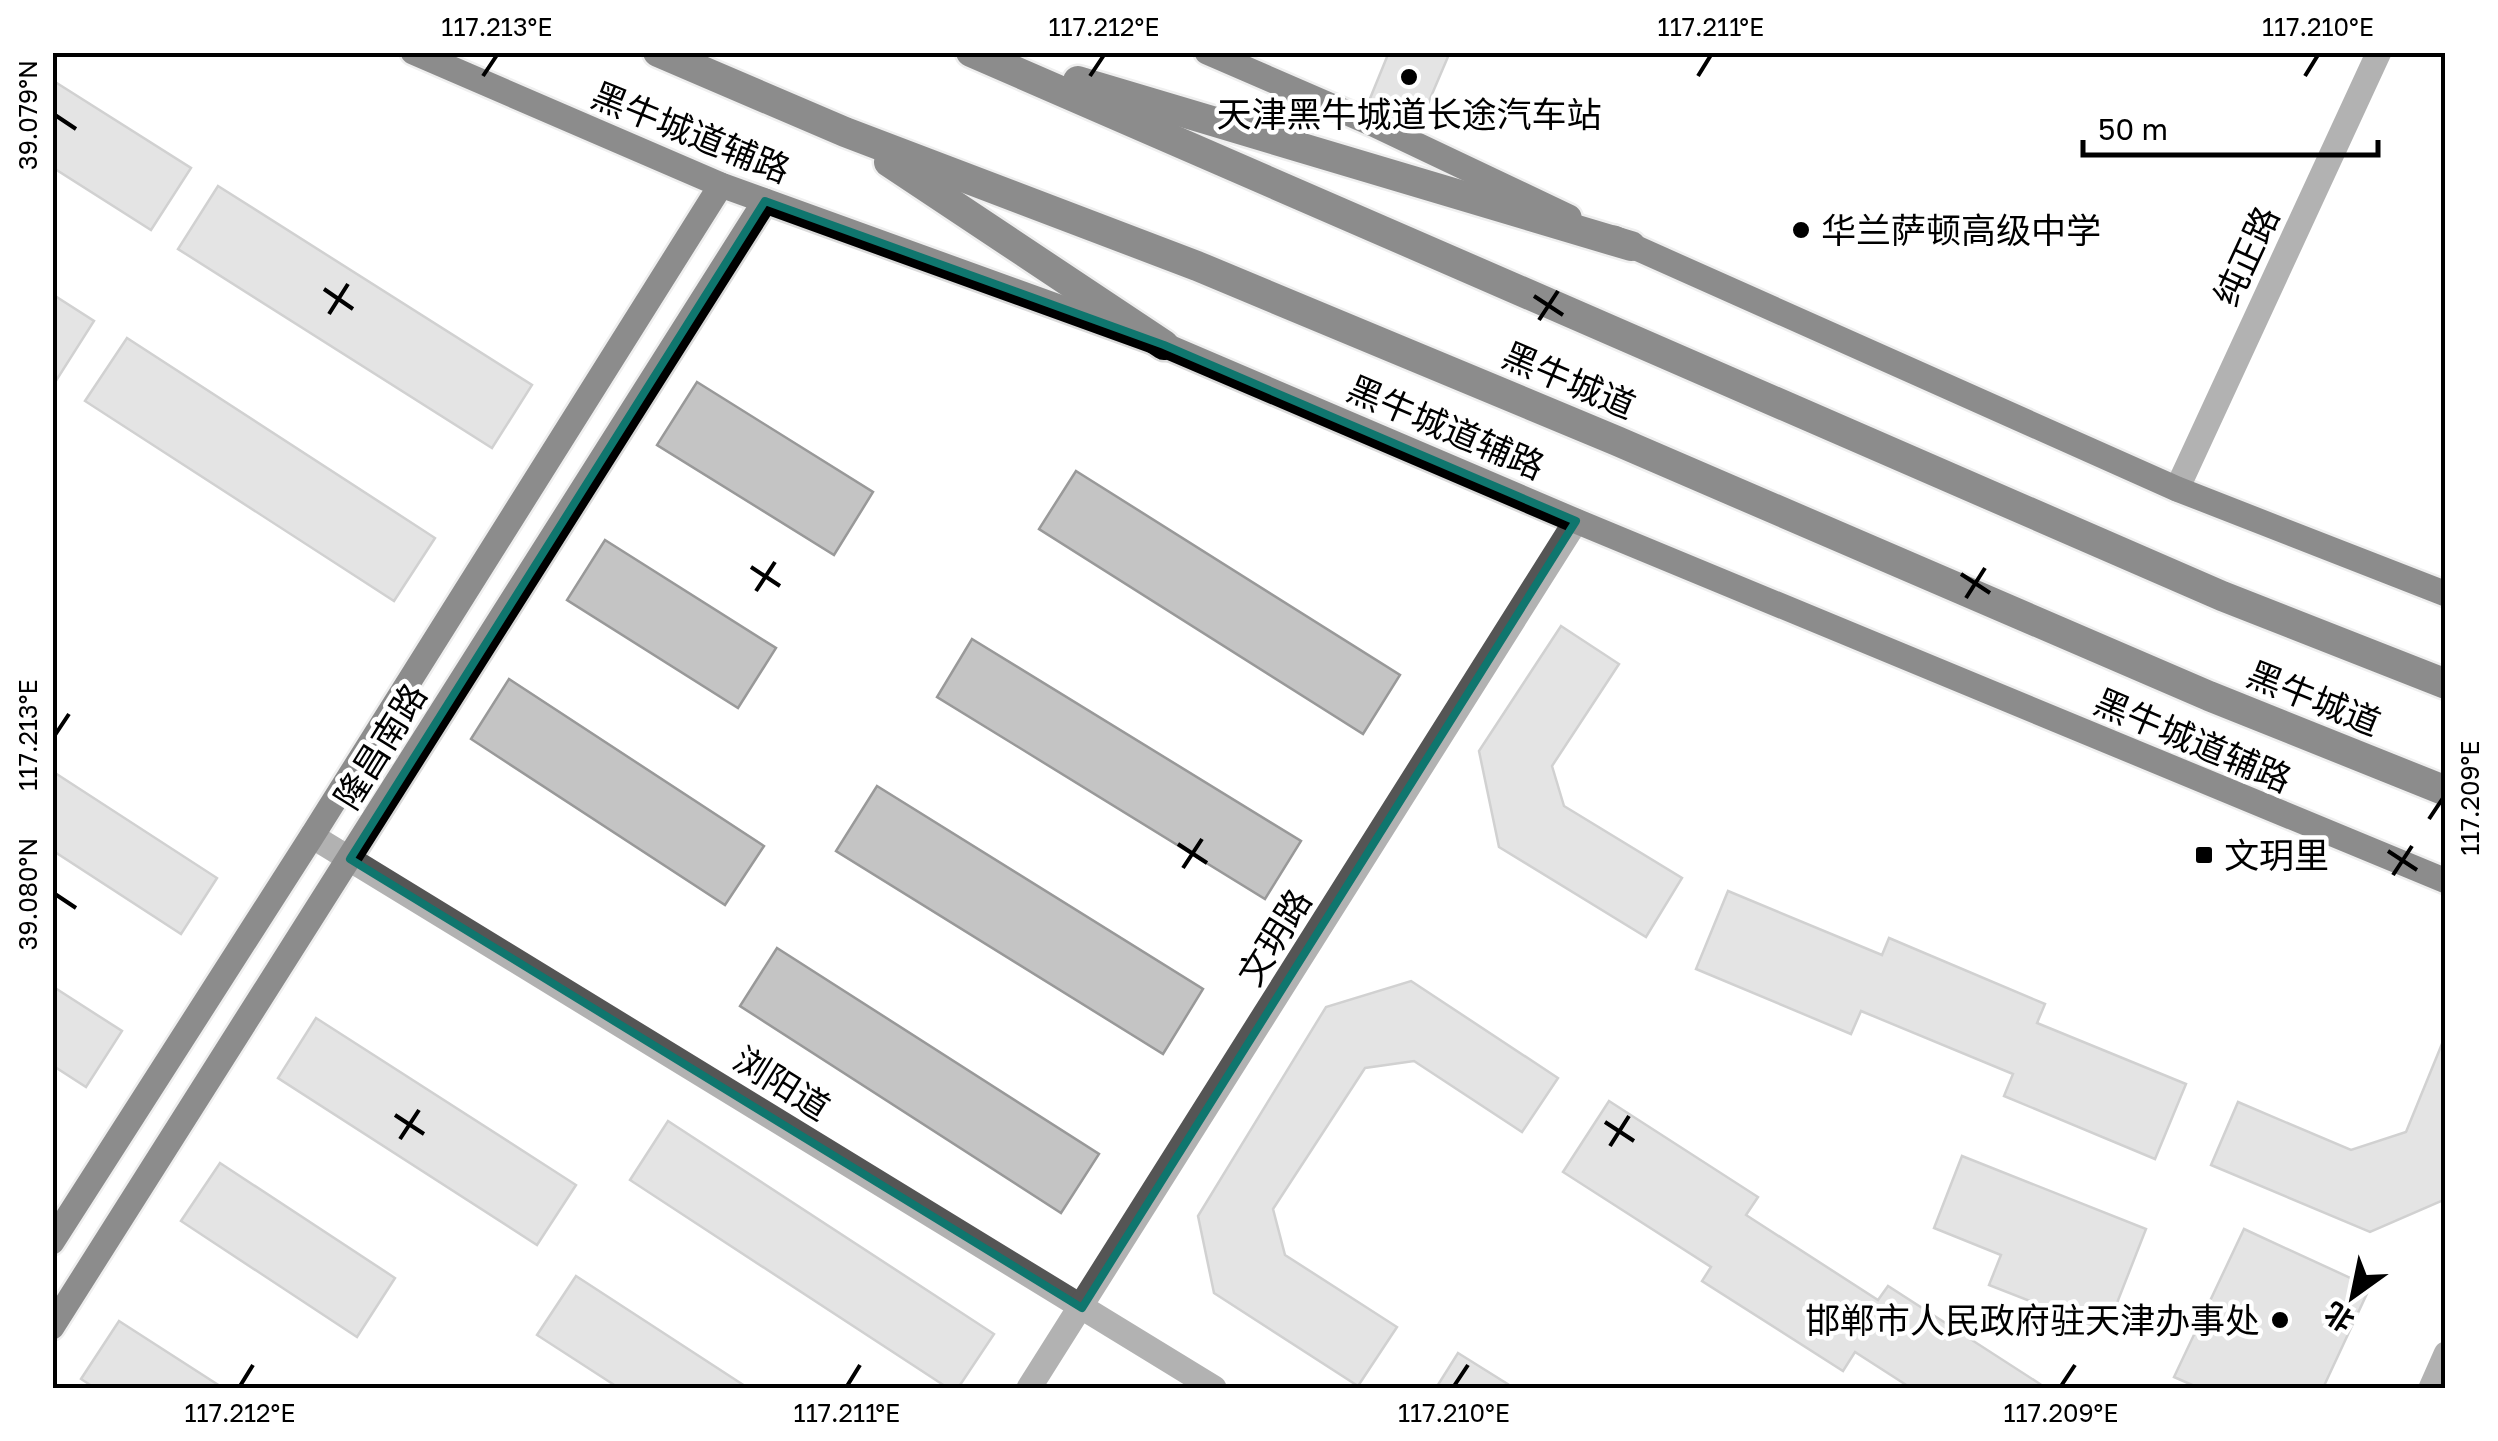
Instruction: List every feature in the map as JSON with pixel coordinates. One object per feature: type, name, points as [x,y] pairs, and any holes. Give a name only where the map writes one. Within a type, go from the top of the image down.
[{"type":"highway","name":"黑牛城道","points":[[658,52],[845,132],[1197,266],[1617,440],[2209,696],[2446,791]]},
{"type":"highway","name":"黑牛城道","points":[[971,52],[2222,596],[2446,684]]},
{"type":"highway","points":[[980,52],[1631,246]]},
{"type":"highway","points":[[845,132],[1164,346]]},
{"type":"main road","name":"黑牛城道辅路","points":[[413,52],[721,184],[1164,346],[2446,882]]},
{"type":"main road","points":[[1206,52],[1374,124],[1631,246],[2176,488],[2446,594]]},
{"type":"main road","name":"隆昌南路","points":[[52,1242],[721,184]]},
{"type":"main road","name":"隆昌南路","points":[[52,1327],[765,201]]},
{"type":"street","name":"纯正路","points":[[2176,488],[2379,52]]},
{"type":"street","name":"文玥路","points":[[1029,1388],[1576,521]]},
{"type":"street","name":"浏阳道","points":[[312,836],[1214,1388]]},
{"type":"street","points":[[2430,1388],[2446,1354]]},
{"type":"highlighted area","points":[[765,201],[1164,345],[1576,521],[1082,1308],[350,859]]},
{"type":"building","name":"天津黑牛城道长途汽车站","points":[[1389,52],[1450,52],[1418,127],[1369,101]]},
{"type":"building","points":[[52,80],[191,168],[151,230],[52,167]]},
{"type":"building","points":[[218,186],[532,385],[492,448],[178,249]]},
{"type":"building","points":[[52,294],[94,321],[54,384],[52,383]]},
{"type":"building","points":[[127,338],[435,538],[394,601],[85,401]]},
{"type":"building","points":[[697,382],[873,492],[834,555],[657,445]]},
{"type":"building","points":[[1076,471],[1400,675],[1363,734],[1039,529]]},
{"type":"building","points":[[605,540],[776,648],[738,708],[567,600]]},
{"type":"building","points":[[1561,626],[1619,664],[1552,766],[1564,806],[1682,878],[1646,937],[1499,847],[1479,751]]},
{"type":"building","points":[[972,639],[1301,841],[1265,899],[937,697]]},
{"type":"building","points":[[509,679],[764,846],[725,905],[471,739]]},
{"type":"building","points":[[52,771],[217,878],[181,934],[52,850]]},
{"type":"building","points":[[877,786],[1203,989],[1163,1054],[836,851]]},
{"type":"building","points":[[1728,891],[1882,955],[1889,938],[2045,1004],[2037,1023],[2186,1084],[2155,1159],[2004,1096],[2013,1074],[1861,1011],[1851,1034],[1696,969]]},
{"type":"building","points":[[777,948],[1099,1154],[1061,1213],[740,1006]]},
{"type":"building","points":[[1411,981],[1558,1078],[1522,1132],[1414,1061],[1365,1068],[1273,1209],[1285,1255],[1397,1327],[1358,1386],[1214,1293],[1198,1216],[1326,1007]]},
{"type":"building","points":[[52,986],[122,1031],[86,1087],[52,1065]]},
{"type":"building","points":[[316,1018],[576,1185],[537,1245],[278,1078]]},
{"type":"building","points":[[2446,1034],[2446,1199],[2370,1232],[2211,1165],[2238,1102],[2351,1150],[2406,1132]]},
{"type":"building","points":[[1609,1101],[1758,1197],[1746,1215],[1878,1300],[1888,1286],[2040,1384],[2037,1388],[1911,1388],[1855,1352],[1843,1371],[1702,1281],[1711,1267],[1563,1172]]},
{"type":"building","points":[[668,1121],[994,1334],[958,1388],[948,1388],[630,1180]]},
{"type":"building","points":[[1962,1156],[2146,1229],[2106,1331],[1989,1285],[2001,1255],[1934,1228]]},
{"type":"building","points":[[220,1163],[395,1278],[357,1337],[181,1221]]},
{"type":"building","points":[[2244,1229],[2370,1287],[2323,1388],[2199,1388],[2174,1377]]},
{"type":"building","points":[[576,1276],[748,1388],[619,1388],[537,1335]]},
{"type":"building","points":[[119,1321],[223,1388],[95,1388],[81,1379]]},
{"type":"building","points":[[1458,1353],[1514,1388],[1436,1388]]},
{"type":"place","name":"天津黑牛城道长途汽车站","points":[[1409,77]]},
{"type":"place","name":"华兰萨顿高级中学","points":[[1801,230]]},
{"type":"place","name":"文玥里","points":[[2204,855]]},
{"type":"place","name":"邯郸市人民政府驻天津办事处","points":[[2280,1320]]}]
